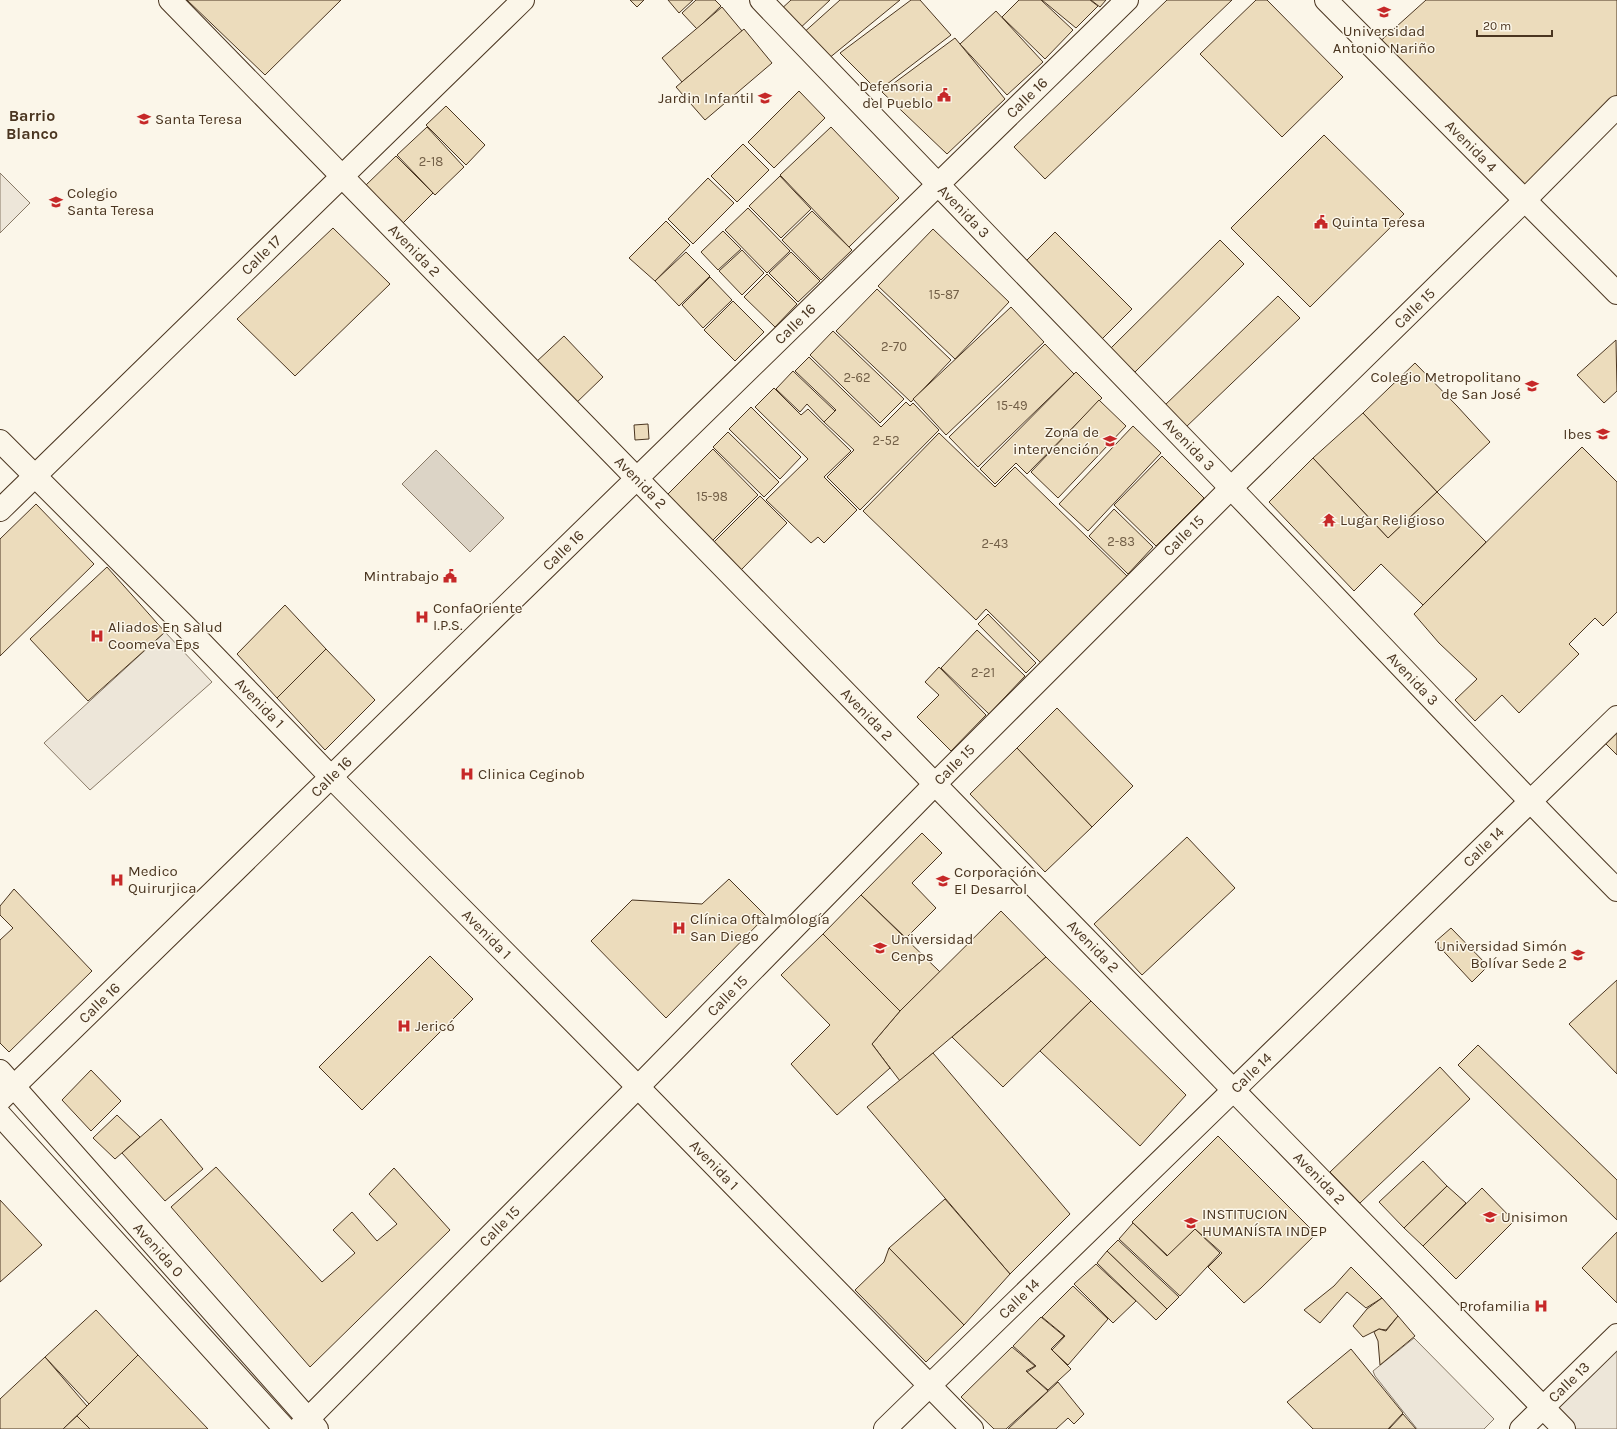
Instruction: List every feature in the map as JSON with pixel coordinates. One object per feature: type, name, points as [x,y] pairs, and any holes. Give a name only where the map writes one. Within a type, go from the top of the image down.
[{"type":"street","name":"Avenida 2","points":[[170,0],[1564,1429]]},
{"type":"street","name":"Calle 17","points":[[0,510],[523,0]]},
{"type":"street","name":"Avenida 3","points":[[761,0],[938,186],[1231,488],[1530,802],[1617,890]]},
{"type":"street","name":"Calle 16","points":[[8,1093],[636,477],[938,186],[1127,0]]},
{"type":"street","name":"Avenida 4","points":[[1326,0],[1617,293]]},
{"type":"street","name":"Calle 15","points":[[308,1426],[424,1300],[638,1087],[935,784],[1231,488],[1525,200],[1617,107]]},
{"type":"street","name":"Avenida 1","points":[[0,441],[638,1087],[972,1429]]},
{"type":"street","name":"Calle 14","points":[[885,1429],[1617,716]]},
{"type":"street","name":"Avenida 0","points":[[0,1070],[8,1093],[308,1426]]},
{"type":"street","name":"Avenida 0","points":[[0,1115],[284,1429]]},
{"type":"street","name":"Calle 13","points":[[1521,1429],[1617,1335]]},
{"type":"shaded area","points":[[0,173],[30,203],[0,233]]},
{"type":"shaded area","points":[[436,450],[504,518],[470,552],[402,484]]},
{"type":"shaded area","points":[[165,632],[212,682],[90,790],[44,743]]},
{"type":"shaded area","points":[[1414,1338],[1494,1419],[1484,1429],[1417,1429],[1375,1376],[1373,1371]]},
{"type":"shaded area","points":[[1617,1343],[1617,1429],[1570,1429],[1549,1408]]},
{"type":"building","points":[[187,0],[341,0],[265,75]]},
{"type":"building","points":[[630,0],[644,0],[637,7]]},
{"type":"building","points":[[668,0],[693,0],[679,13]]},
{"type":"building","points":[[696,0],[715,0],[721,6],[697,29],[682,13]]},
{"type":"building","points":[[791,0],[830,0],[796,32],[778,12]]},
{"type":"building","points":[[840,0],[900,0],[828,59],[801,35]]},
{"type":"building","points":[[911,0],[920,0],[951,35],[878,91],[840,53]]},
{"type":"building","points":[[1019,0],[1041,0],[1073,30],[1045,59],[1002,17]]},
{"type":"building","points":[[1042,0],[1090,0],[1098,6],[1076,28]]},
{"type":"building","points":[[1091,0],[1106,0],[1100,7]]},
{"type":"building","points":[[1167,0],[1232,0],[1045,179],[1014,147]]},
{"type":"building","points":[[1256,0],[1267,0],[1343,77],[1282,137],[1200,54]]},
{"type":"building","points":[[1426,0],[1617,0],[1617,98],[1527,192],[1376,45]]},
{"type":"building","points":[[722,7],[742,31],[682,82],[662,58]]},
{"type":"building","points":[[996,11],[1043,62],[1007,95],[960,44]]},
{"type":"building","points":[[744,29],[772,63],[705,120],[676,87]]},
{"type":"building","name":"Defensoria del Pueblo","points":[[955,38],[1005,99],[947,154],[882,92]]},
{"type":"building","points":[[799,91],[825,118],[774,168],[748,142]]},
{"type":"building","points":[[446,106],[485,145],[466,165],[426,125]]},
{"type":"building","points":[[427,127],[464,167],[435,195],[397,155]]},
{"type":"building","points":[[831,127],[899,198],[849,247],[780,175]]},
{"type":"building","points":[[1324,135],[1404,214],[1310,307],[1231,228]]},
{"type":"building","points":[[743,144],[769,170],[737,202],[711,176]]},
{"type":"building","points":[[396,156],[433,193],[403,223],[366,185]]},
{"type":"building","points":[[780,176],[811,209],[781,238],[749,206]]},
{"type":"building","points":[[708,178],[734,203],[693,244],[668,219]]},
{"type":"building","points":[[748,208],[790,251],[767,273],[725,230]]},
{"type":"building","points":[[812,211],[852,250],[821,280],[782,240]]},
{"type":"building","points":[[666,221],[690,245],[655,281],[629,258]]},
{"type":"building","points":[[333,228],[390,284],[295,376],[237,319]]},
{"type":"building","points":[[933,229],[1009,302],[955,359],[878,286]]},
{"type":"building","points":[[723,231],[741,249],[718,270],[701,252]]},
{"type":"building","points":[[1055,232],[1132,309],[1102,339],[1025,262]]},
{"type":"building","points":[[1220,240],[1244,264],[1135,372],[1111,348]]},
{"type":"building","points":[[742,250],[764,273],[742,295],[719,271]]},
{"type":"building","points":[[686,252],[710,276],[679,306],[655,281]]},
{"type":"building","points":[[791,252],[820,281],[798,302],[769,273]]},
{"type":"building","points":[[767,274],[797,304],[775,327],[744,297]]},
{"type":"building","points":[[710,277],[732,300],[703,328],[682,305]]},
{"type":"building","points":[[877,289],[951,360],[911,402],[836,331]]},
{"type":"building","points":[[1278,296],[1300,318],[1185,428],[1164,406]]},
{"type":"building","points":[[733,301],[764,332],[735,361],[704,330]]},
{"type":"building","points":[[1011,307],[1044,342],[946,435],[913,399]]},
{"type":"building","points":[[833,331],[904,399],[880,423],[810,355]]},
{"type":"building","points":[[564,336],[603,377],[574,405],[535,363]]},
{"type":"building","points":[[1616,340],[1617,391],[1604,403],[1577,375]]},
{"type":"building","points":[[1045,344],[1074,374],[978,467],[949,437]]},
{"type":"building","points":[[809,357],[881,427],[906,402],[910,406],[913,403],[939,430],[860,510],[827,477],[854,450],[824,422],[836,410],[795,371]]},
{"type":"building","points":[[1415,363],[1490,442],[1437,492],[1363,413]]},
{"type":"building","points":[[793,371],[835,411],[824,422],[807,404],[800,412],[776,389]]},
{"type":"building","points":[[1076,372],[1102,398],[1027,474],[1016,463],[995,484],[980,469]]},
{"type":"building","points":[[774,388],[801,415],[808,409],[851,451],[824,477],[857,510],[824,543],[818,537],[811,543],[766,500],[808,459],[755,407]]},
{"type":"building","points":[[1099,400],[1126,426],[1058,498],[1031,472]]},
{"type":"building","points":[[751,407],[801,457],[780,479],[729,429]]},
{"type":"building","points":[[1363,413],[1437,492],[1388,538],[1313,458]]},
{"type":"building","points":[[648,424],[649,439],[635,440],[634,425]]},
{"type":"building","points":[[1133,426],[1161,453],[1088,531],[1059,504]]},
{"type":"building","points":[[728,432],[779,482],[764,497],[713,447]]},
{"type":"building","points":[[939,433],[995,487],[1015,467],[1127,576],[1041,663],[986,609],[976,620],[863,511]]},
{"type":"building","points":[[1582,447],[1617,482],[1617,612],[1603,626],[1595,618],[1569,644],[1579,654],[1519,713],[1502,695],[1475,721],[1455,700],[1477,679],[1439,643],[1414,614]]},
{"type":"building","points":[[713,449],[758,495],[711,542],[665,497]]},
{"type":"building","points":[[1162,456],[1204,498],[1156,546],[1114,505]]},
{"type":"building","name":"Lugar Religioso","points":[[1313,458],[1388,538],[1437,492],[1486,542],[1423,605],[1381,564],[1354,591],[1269,502]]},
{"type":"building","points":[[760,496],[787,523],[740,571],[712,544]]},
{"type":"building","points":[[36,504],[94,564],[0,656],[0,539]]},
{"type":"building","points":[[1114,509],[1153,547],[1128,574],[1089,536]]},
{"type":"building","name":"Aliados En Salud Coomeva Eps","points":[[107,567],[165,632],[88,701],[30,639]]},
{"type":"building","points":[[285,605],[326,649],[277,698],[237,654]]},
{"type":"building","points":[[988,614],[1036,663],[1026,673],[978,624]]},
{"type":"building","points":[[977,630],[1025,676],[989,714],[941,668]]},
{"type":"building","points":[[326,649],[375,700],[325,750],[277,698]]},
{"type":"building","points":[[939,667],[986,715],[951,751],[917,717],[939,695],[925,682]]},
{"type":"building","points":[[1057,708],[1133,786],[1092,827],[1017,748]]},
{"type":"building","points":[[1617,725],[1617,755],[1602,740]]},
{"type":"building","points":[[1017,748],[1092,827],[1045,872],[970,794]]},
{"type":"building","points":[[922,833],[942,853],[912,883],[936,908],[906,938],[861,895]]},
{"type":"building","points":[[1187,837],[1235,888],[1142,975],[1094,924]]},
{"type":"building","name":"Clínica Oftalmología San Diego","points":[[729,879],[766,916],[666,1018],[591,941],[632,900],[702,904]]},
{"type":"building","points":[[14,889],[92,971],[9,1052],[0,1043],[0,940],[13,928],[0,915],[0,906]]},
{"type":"building","points":[[861,895],[940,972],[900,1011],[823,934]]},
{"type":"building","points":[[1001,911],[1046,957],[900,1081],[872,1044],[900,1011]]},
{"type":"building","points":[[1451,928],[1488,966],[1472,982],[1435,942]]},
{"type":"building","points":[[823,934],[900,1011],[872,1044],[890,1068],[837,1115],[791,1064],[830,1025],[781,975]]},
{"type":"building","name":"Jericó","points":[[430,956],[473,999],[362,1110],[319,1067]]},
{"type":"building","points":[[1046,957],[1091,1001],[1003,1087],[952,1037]]},
{"type":"building","points":[[1617,980],[1617,1074],[1569,1024]]},
{"type":"building","points":[[1091,1001],[1186,1095],[1140,1146],[1040,1051]]},
{"type":"building","points":[[1478,1045],[1617,1180],[1617,1220],[1458,1065]]},
{"type":"building","points":[[933,1053],[1070,1214],[1010,1274],[867,1107]]},
{"type":"building","points":[[1440,1067],[1470,1099],[1360,1203],[1330,1172]]},
{"type":"building","points":[[91,1070],[121,1101],[91,1131],[62,1100]]},
{"type":"building","points":[[117,1115],[140,1137],[115,1159],[93,1138]]},
{"type":"building","points":[[161,1119],[203,1169],[165,1201],[122,1153]]},
{"type":"building","points":[[1218,1136],[1316,1234],[1244,1303],[1208,1267],[1222,1253],[1195,1229],[1168,1256],[1132,1222]]},
{"type":"building","points":[[1423,1161],[1447,1186],[1404,1228],[1379,1202]]},
{"type":"building","points":[[216,1167],[322,1282],[355,1253],[333,1230],[352,1212],[377,1241],[397,1224],[369,1194],[394,1168],[450,1230],[310,1367],[171,1207]]},
{"type":"building","points":[[1447,1186],[1466,1203],[1423,1246],[1404,1228]]},
{"type":"building","points":[[1482,1188],[1514,1221],[1456,1279],[1423,1246]]},
{"type":"building","points":[[945,1199],[1010,1274],[964,1325],[889,1248]]},
{"type":"building","points":[[0,1200],[42,1245],[0,1282]]},
{"type":"building","points":[[1133,1223],[1167,1256],[1195,1229],[1220,1253],[1180,1296],[1119,1239]]},
{"type":"building","points":[[1617,1232],[1617,1303],[1582,1268]]},
{"type":"building","points":[[1118,1240],[1179,1297],[1167,1309],[1107,1251]]},
{"type":"building","points":[[889,1248],[964,1325],[926,1362],[855,1290],[884,1262]]},
{"type":"building","points":[[1107,1251],[1167,1309],[1156,1320],[1097,1263]]},
{"type":"building","points":[[1096,1264],[1136,1301],[1113,1323],[1074,1284]]},
{"type":"building","points":[[1351,1267],[1382,1298],[1366,1308],[1347,1292],[1320,1323],[1304,1310],[1334,1286]]},
{"type":"building","points":[[1073,1286],[1108,1319],[1068,1365],[1052,1350],[1065,1336],[1042,1317]]},
{"type":"building","points":[[1382,1298],[1398,1316],[1386,1330],[1379,1329],[1363,1337],[1353,1326],[1367,1309]]},
{"type":"building","points":[[96,1310],[138,1355],[89,1404],[45,1357]]},
{"type":"building","points":[[1398,1316],[1415,1336],[1380,1365],[1378,1341],[1374,1332],[1379,1329],[1386,1331]]},
{"type":"building","points":[[1041,1317],[1064,1336],[1051,1349],[1071,1369],[1048,1390],[1027,1372],[1036,1366],[1013,1346]]},
{"type":"building","points":[[1012,1347],[1035,1366],[1026,1371],[1048,1391],[1006,1429],[994,1429],[961,1397]]},
{"type":"building","points":[[1351,1349],[1403,1413],[1388,1429],[1313,1429],[1287,1402]]},
{"type":"building","points":[[138,1355],[208,1429],[90,1429],[77,1416]]},
{"type":"building","points":[[45,1357],[87,1406],[63,1429],[0,1429],[0,1399]]},
{"type":"building","points":[[1058,1382],[1084,1414],[1074,1424],[1068,1418],[1056,1429],[1008,1429]]},
{"type":"building","points":[[1403,1414],[1416,1429],[1389,1429]]},
{"type":"building","points":[[77,1416],[90,1429],[63,1429]]},
{"type":"place","name":"Universidad Antonio Nariño","points":[[1384,12]]},
{"type":"place","name":"Defensoria del Pueblo","points":[[944,95]]},
{"type":"place","name":"Jardin Infantil","points":[[765,98]]},
{"type":"place","name":"Santa Teresa","points":[[144,119]]},
{"type":"place","name":"Colegio Santa Teresa","points":[[56,202]]},
{"type":"place","name":"Quinta Teresa","points":[[1321,222]]},
{"type":"place","name":"Colegio Metropolitano de San José","points":[[1532,386]]},
{"type":"place","name":"Ibes","points":[[1603,434]]},
{"type":"place","name":"Zona de intervención","points":[[1110,441]]},
{"type":"place","name":"Lugar Religioso","points":[[1329,520]]},
{"type":"place","name":"Mintrabajo","points":[[450,576]]},
{"type":"place","name":"ConfaOriente I.P.S.","points":[[422,617]]},
{"type":"place","name":"Aliados En Salud Coomeva Eps","points":[[97,636]]},
{"type":"place","name":"Clinica Ceginob","points":[[467,774]]},
{"type":"place","name":"Medico Quirurjica","points":[[117,880]]},
{"type":"place","name":"Corporación El Desarrol","points":[[943,881]]},
{"type":"place","name":"Clínica Oftalmología San Diego","points":[[679,928]]},
{"type":"place","name":"Universidad Cenps","points":[[880,948]]},
{"type":"place","name":"Universidad Simón Bolívar Sede 2","points":[[1578,955]]},
{"type":"place","name":"Jericó","points":[[404,1026]]},
{"type":"place","name":"Unisimon","points":[[1490,1217]]},
{"type":"place","name":"INSTITUCION HUMANÍSTA INDEP","points":[[1191,1223]]},
{"type":"place","name":"Profamilia","points":[[1541,1306]]},
{"type":"district","name":"Barrio Blanco","points":[[32,124]]}]
